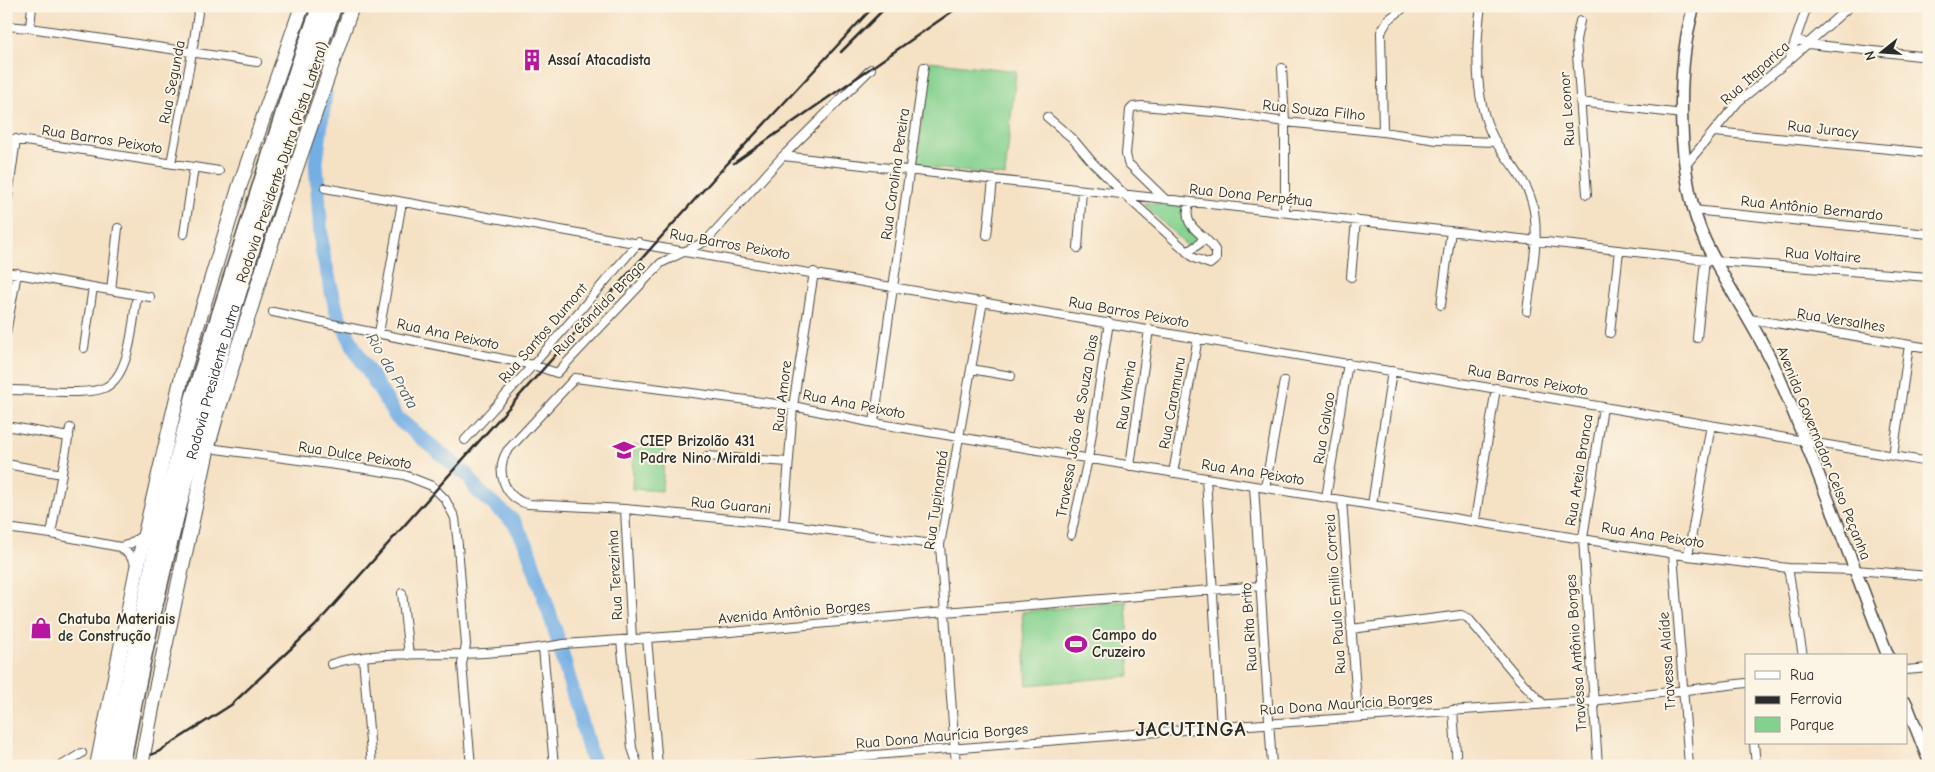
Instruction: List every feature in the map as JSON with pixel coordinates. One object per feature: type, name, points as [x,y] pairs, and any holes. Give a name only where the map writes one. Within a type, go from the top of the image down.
[{"type":"highway","name":"Rodovia Presidente Dutra (Pista Lateral)","points":[[97,766],[137,568],[182,376],[240,184],[302,6]]},
{"type":"highway","name":"Rodovia Presidente Dutra (Pista Lateral)","points":[[141,766],[208,446],[216,417],[352,6]]},
{"type":"highway","name":"Rodovia Presidente Dutra","points":[[111,766],[120,746],[162,520],[191,406],[304,68],[329,7]]},
{"type":"highway","points":[[163,659],[173,640],[181,615],[216,449],[216,417]]},
{"type":"highway","name":"Rodovia Presidente Dutra","points":[[120,746],[122,766]]},
{"type":"main road","name":"Avenida Governador Celso Peçanha","points":[[1694,6],[1684,49],[1682,114],[1685,166],[1693,210],[1710,260],[1750,319],[1775,368],[1806,441],[1887,654]]},
{"type":"main road","points":[[1908,707],[1929,761]]},
{"type":"street","points":[[30,28],[32,6]]},
{"type":"street","name":"Rua Segunda","points":[[170,163],[192,53],[199,6]]},
{"type":"street","points":[[1383,132],[1381,32],[1388,20],[1406,6]]},
{"type":"street","points":[[1481,6],[1477,49],[1481,99],[1489,128],[1532,200],[1534,210],[1535,241],[1527,311]]},
{"type":"street","points":[[1788,61],[1807,6]]},
{"type":"street","name":"Rua Itaparica","points":[[1685,166],[1738,102],[1808,44],[1850,6]]},
{"type":"street","name":"Rua Leonor","points":[[1580,22],[1576,40],[1587,194]]},
{"type":"street","points":[[6,26],[257,62]]},
{"type":"street","points":[[1796,39],[1808,44],[1929,57]]},
{"type":"street","name":"Rua Carolina Pereira","points":[[874,422],[924,67]]},
{"type":"street","points":[[1282,68],[1285,122],[1285,212]]},
{"type":"street","points":[[685,252],[706,242],[783,156],[871,69]]},
{"type":"street","points":[[1580,102],[1682,114]]},
{"type":"street","name":"Rua Souza Filho","points":[[1165,199],[1128,162],[1126,154],[1130,110],[1133,107],[1180,108],[1437,140],[1496,142]]},
{"type":"street","points":[[1047,117],[1072,138],[1093,163],[1187,252],[1198,261],[1210,264],[1216,259],[1216,252],[1187,219],[1187,210],[1190,202]]},
{"type":"street","name":"Rua Juracy","points":[[1714,132],[1929,153]]},
{"type":"street","name":"Rua Barros Peixoto","points":[[6,138],[219,171]]},
{"type":"street","points":[[6,211],[16,139]]},
{"type":"street","name":"Rua Dona Perpétua","points":[[783,156],[1710,260]]},
{"type":"street","points":[[184,234],[194,167]]},
{"type":"street","points":[[987,235],[993,180]]},
{"type":"street","name":"Rua Barros Peixoto","points":[[325,188],[639,242],[685,252],[814,272],[1929,462]]},
{"type":"street","points":[[1078,248],[1082,190]]},
{"type":"street","points":[[378,333],[402,202]]},
{"type":"street","name":"Rua Antônio Bernardo","points":[[1693,210],[1929,234]]},
{"type":"street","points":[[1351,277],[1356,220]]},
{"type":"street","points":[[111,290],[118,228]]},
{"type":"street","points":[[1441,305],[1451,231]]},
{"type":"street","points":[[1187,252],[1199,244],[1204,237]]},
{"type":"street","name":"Rua Santos Dumont","points":[[465,440],[533,365],[639,242]]},
{"type":"street","points":[[1610,333],[1619,250]]},
{"type":"street","name":"Rua Cândida Braga","points":[[557,372],[661,263],[685,252]]},
{"type":"street","points":[[1697,338],[1710,260]]},
{"type":"street","name":"Rua Voltaire","points":[[1710,260],[1929,277]]},
{"type":"street","points":[[6,272],[150,297]]},
{"type":"street","name":"Rua Amore","points":[[784,524],[792,406],[814,272]]},
{"type":"street","points":[[6,333],[17,273]]},
{"type":"street","points":[[84,348],[93,287]]},
{"type":"street","points":[[6,390],[65,392],[106,388],[120,372],[129,350],[137,295]]},
{"type":"street","name":"Rua Tupinambá","points":[[956,766],[940,545],[982,301]]},
{"type":"street","name":"Rua Ana Peixoto","points":[[273,312],[533,365],[557,372]]},
{"type":"street","name":"Rua Versalhes","points":[[1750,319],[1929,348]]},
{"type":"street","name":"Travessa João de Souza Dias","points":[[1071,535],[1088,458],[1109,322]]},
{"type":"street","name":"Rua Vitoria","points":[[1130,466],[1149,329]]},
{"type":"street","name":"Rua Caramuru","points":[[1173,473],[1198,338]]},
{"type":"street","points":[[1893,456],[1909,345]]},
{"type":"street","name":"Rua Galvao","points":[[1326,498],[1348,363]]},
{"type":"street","points":[[971,369],[1011,376]]},
{"type":"street","points":[[1372,504],[1392,371]]},
{"type":"street","name":"Rua Cândida Braga","points":[[519,502],[507,491],[505,486],[501,465],[504,457],[575,378]]},
{"type":"street","name":"Rua Ana Peixoto","points":[[575,378],[792,406],[1130,466],[1474,520],[1674,554],[1788,568],[1855,570],[1929,576]]},
{"type":"street","points":[[1265,488],[1284,381]]},
{"type":"street","points":[[1474,520],[1496,388]]},
{"type":"street","name":"Rua Areia Branca","points":[[1583,538],[1603,407]]},
{"type":"street","points":[[1688,556],[1711,425]]},
{"type":"street","points":[[6,426],[69,437]]},
{"type":"street","points":[[51,534],[70,428]]},
{"type":"street","name":"Rua Dulce Peixoto","points":[[216,449],[386,472],[415,478],[436,489],[450,507],[455,518],[466,645],[462,664],[471,766]]},
{"type":"street","points":[[707,456],[788,462]]},
{"type":"street","points":[[6,464],[62,474]]},
{"type":"street","points":[[1206,478],[1221,727]]},
{"type":"street","name":"Rua Rita Brito","points":[[1254,486],[1272,766]]},
{"type":"street","name":"Rua Paulo Emilio Correia","points":[[1342,500],[1358,717]]},
{"type":"street","name":"Rua Guarani","points":[[519,502],[540,506],[624,509],[784,524],[940,545]]},
{"type":"street","name":"Rua Terezinha","points":[[624,509],[632,640]]},
{"type":"street","points":[[6,528],[120,547],[129,554],[137,568]]},
{"type":"street","points":[[120,547],[130,544],[145,532]]},
{"type":"street","name":"Travessa Antônio Borges","points":[[1583,538],[1592,701],[1598,766]]},
{"type":"street","name":"Travessa Alaíde","points":[[1674,554],[1689,766]]},
{"type":"street","points":[[1788,568],[1803,654]]},
{"type":"street","name":"Avenida Antônio Borges","points":[[331,664],[352,658],[464,654],[1260,586]]},
{"type":"street","points":[[402,593],[409,655]]},
{"type":"street","points":[[1351,629],[1461,615],[1468,618],[1519,679],[1542,703]]},
{"type":"street","points":[[647,638],[658,766]]},
{"type":"street","points":[[621,640],[632,748],[638,766]]},
{"type":"street","points":[[547,647],[554,766]]},
{"type":"street","points":[[363,658],[372,766]]},
{"type":"street","points":[[1908,670],[1929,668]]},
{"type":"street","name":"Rua Dona Maurícia Borges","points":[[738,766],[956,750],[1221,727],[1542,703],[1592,701],[1745,683]]},
{"type":"street","points":[[1453,710],[1457,766]]},
{"type":"street","points":[[1754,744],[1756,766]]},
{"type":"street","points":[[62,766],[82,753]]},
{"type":"green space","points":[[929,61],[1016,71],[1005,176],[917,166]]},
{"type":"green space","points":[[1143,203],[1186,206],[1200,239],[1188,247]]},
{"type":"green space","points":[[634,445],[665,447],[662,491],[632,489]]},
{"type":"green space","name":"Campo do Cruzeiro","points":[[1126,601],[1130,676],[1027,685],[1022,612]]},
{"type":"waterway","name":"Rio da Prata","points":[[325,93],[316,162],[322,250],[337,313],[356,351],[397,418],[468,476],[477,490],[514,522],[527,546],[555,630],[594,766]]},
{"type":"railway","points":[[123,766],[158,752],[231,705],[315,626],[716,176],[874,6]]},
{"type":"railway","points":[[841,52],[887,6]]},
{"type":"railway","points":[[734,163],[960,6]]},
{"type":"place","name":"Assaí Atacadista","points":[[532,60]]},
{"type":"place","name":"CIEP Brizolão 431 Padre Nino Miraldi","points":[[624,450]]},
{"type":"place","name":"Chatuba Materiais de Construção","points":[[41,628]]},
{"type":"place","name":"Campo do Cruzeiro","points":[[1076,644]]},
{"type":"district","name":"JACUTINGA","points":[[1191,729]]}]
